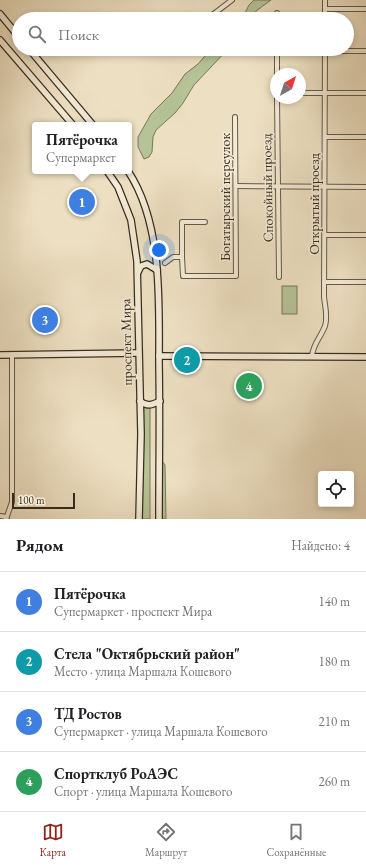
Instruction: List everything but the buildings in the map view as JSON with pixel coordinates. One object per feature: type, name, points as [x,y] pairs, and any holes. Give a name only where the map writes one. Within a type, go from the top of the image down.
[{"type":"main road","points":[[0,14],[12,29]]},
{"type":"main road","points":[[0,40],[12,54]]},
{"type":"main road","points":[[14,56],[70,122]]},
{"type":"main road","points":[[35,56],[90,122]]},
{"type":"main road","name":"проспект Мира","points":[[109,174],[118,187],[131,220],[137,273],[140,400],[139,519]]},
{"type":"main road","points":[[130,174],[134,180],[150,224],[157,270],[160,401],[158,519]]},
{"type":"main road","points":[[137,273],[141,266],[147,264],[157,270]]},
{"type":"main road","points":[[0,354],[138,352]]},
{"type":"main road","points":[[0,354],[138,352]]},
{"type":"main road","points":[[159,355],[366,356]]},
{"type":"main road","points":[[140,400],[144,404],[151,405],[160,401]]},
{"type":"street","points":[[216,12],[232,0]]},
{"type":"street","points":[[325,0],[325,9],[366,9]]},
{"type":"street","points":[[354,51],[366,51]]},
{"type":"street","points":[[277,56],[277,68]]},
{"type":"street","name":"Открытый проезд","points":[[312,356],[315,342],[326,325],[324,282],[325,56]]},
{"type":"street","points":[[306,93],[366,93]]},
{"type":"street","name":"Спокойный проезд","points":[[277,104],[279,277]]},
{"type":"street","name":"Богатырский переулок","points":[[182,257],[183,276],[236,276],[235,117]]},
{"type":"street","points":[[325,137],[366,137]]},
{"type":"street","points":[[236,186],[366,187]]},
{"type":"street","points":[[165,263],[173,257],[182,257],[182,222],[205,222]]},
{"type":"street","points":[[325,235],[366,235]]},
{"type":"street","points":[[324,282],[366,282]]},
{"type":"street","points":[[0,516],[7,518],[12,502],[12,355]]},
{"type":"green space","points":[[254,0],[271,0],[256,12],[246,12]]},
{"type":"green space","points":[[205,56],[221,56],[194,85],[175,113],[156,130],[153,137],[152,152],[149,157],[144,159],[138,147],[138,137],[151,114],[172,93],[185,74],[198,64]]},
{"type":"green space","points":[[282,286],[297,286],[297,314],[282,314]]},
{"type":"green space","points":[[142,406],[147,408],[150,407],[150,519],[142,519]]},
{"type":"green space","points":[[160,458],[165,465],[166,519],[159,519]]},
{"type":"place","name":"Пятёрочка","points":[[82,202]]},
{"type":"place","name":"ТД Ростов","points":[[45,320]]},
{"type":"place","name":"Стела \"Октябрьский район\"","points":[[187,360]]},
{"type":"place","name":"Спортклуб РоАЭС","points":[[249,386]]}]
